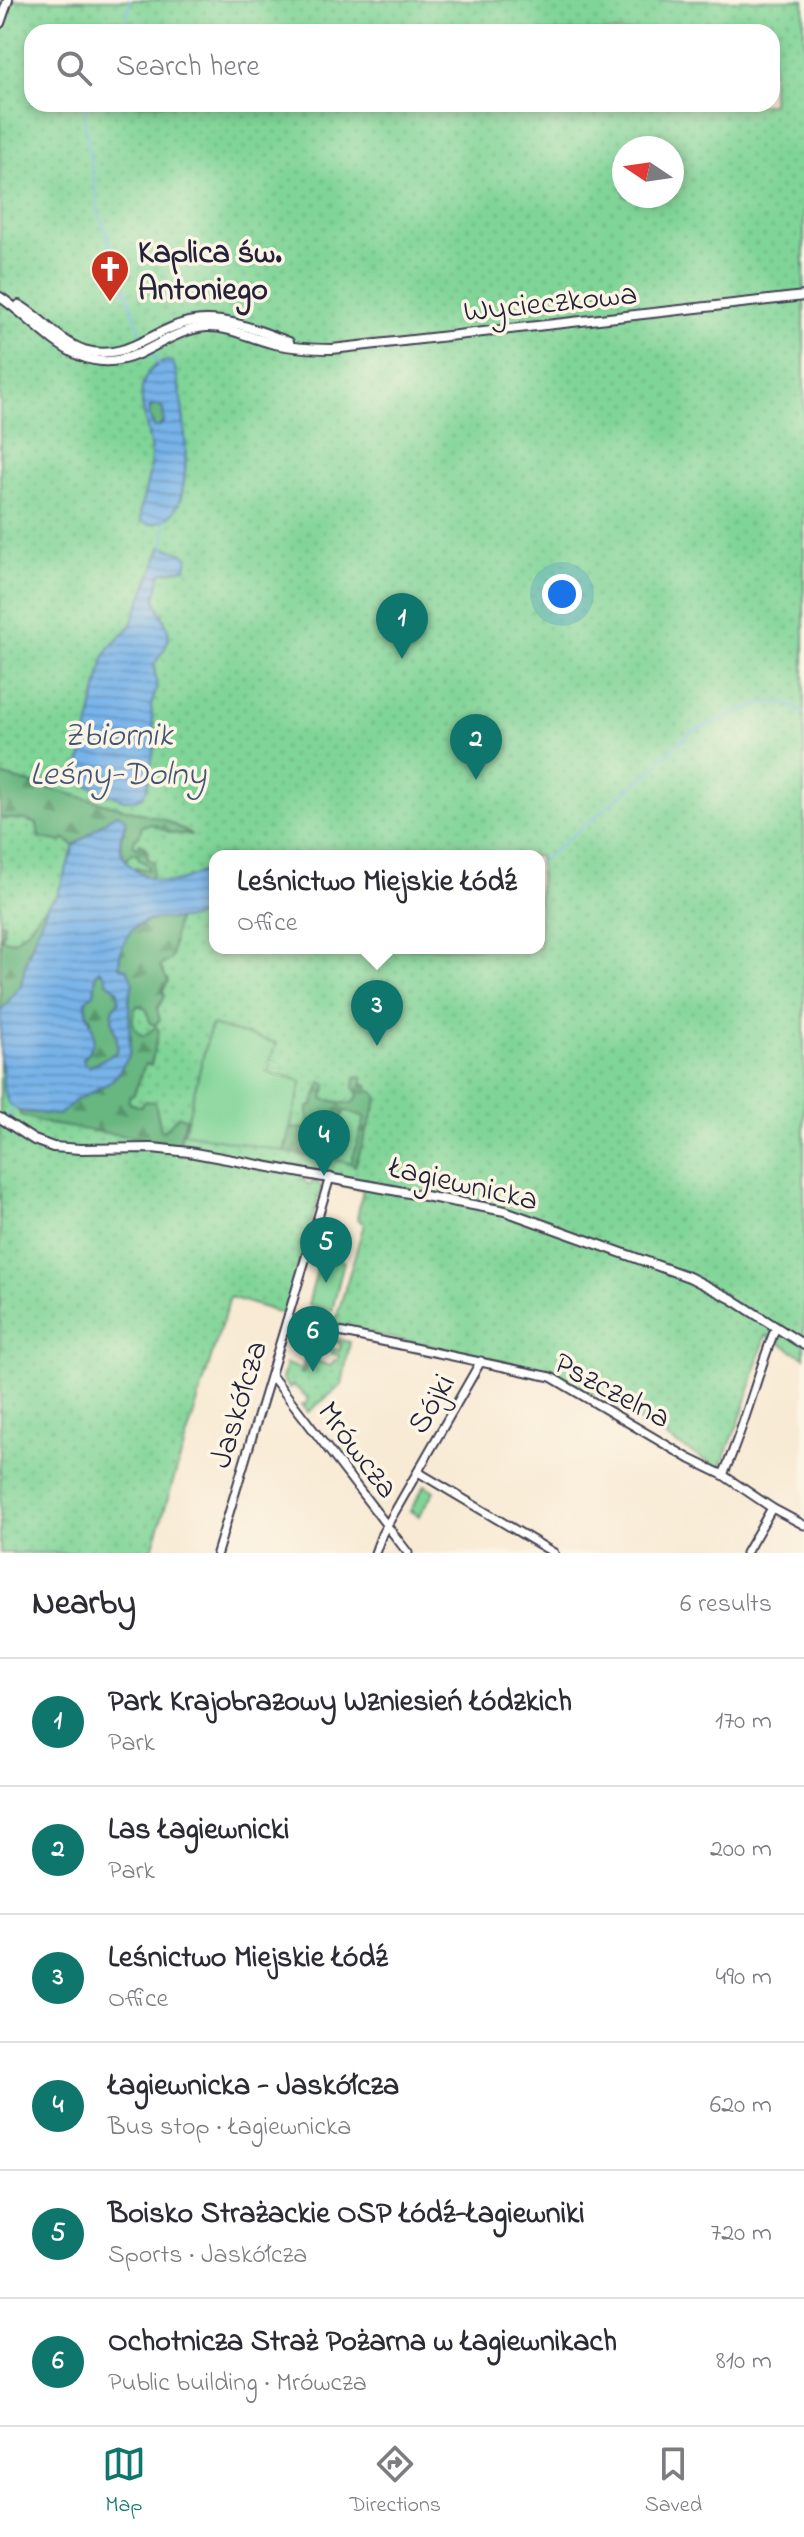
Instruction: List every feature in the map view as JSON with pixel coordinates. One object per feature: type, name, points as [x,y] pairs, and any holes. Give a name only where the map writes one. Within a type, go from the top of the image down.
[{"type":"street","points":[[0,23],[8,0]]},
{"type":"street","name":"Wycieczkowa","points":[[0,297],[25,308],[65,341],[98,353],[131,349],[178,326],[206,320],[234,324],[319,349],[804,296]]},
{"type":"street","name":"Łagiewnicka","points":[[0,1118],[34,1140],[53,1147],[170,1149],[488,1206],[682,1274],[718,1291],[804,1345]]},
{"type":"street","name":"Jaskółcza","points":[[217,1553],[330,1177]]},
{"type":"street","name":"Pszczelna","points":[[287,1321],[551,1377],[804,1525]]},
{"type":"street","points":[[723,1475],[740,1439],[776,1327]]},
{"type":"street","name":"Sójki","points":[[375,1553],[387,1526],[481,1361]]},
{"type":"street","name":"Mrówcza","points":[[271,1375],[408,1553]]},
{"type":"street","points":[[418,1472],[554,1553]]},
{"type":"street","points":[[746,1553],[772,1508]]},
{"type":"green space","points":[[0,0],[804,0],[804,1357],[766,1335],[742,1414],[720,1469],[554,1372],[334,1326],[364,1224],[357,1218],[363,1189],[302,1177],[306,1183],[312,1184],[313,1180],[322,1187],[284,1314],[230,1297],[151,1553],[0,1553]]},
{"type":"green space","points":[[157,405],[163,409],[164,422],[154,427],[149,416],[150,407]]},
{"type":"green space","points":[[0,775],[163,819],[192,835],[169,832],[154,825],[142,826],[134,845],[137,847],[140,843],[146,848],[148,859],[154,862],[151,879],[137,870],[136,867],[148,870],[149,866],[137,854],[133,853],[126,860],[123,855],[121,842],[126,823],[111,817],[74,846],[65,839],[63,842],[39,838],[37,824],[0,818]]},
{"type":"green space","points":[[46,910],[26,961],[21,985],[0,1012],[0,922],[4,923],[2,939],[14,941],[30,927],[41,911]]},
{"type":"green space","points":[[155,919],[177,919],[171,959],[160,966],[168,981],[163,991],[165,996],[157,1009],[160,1020],[155,1025],[150,1023],[147,1010],[138,1005],[134,1013],[134,1026],[143,1036],[156,1027],[159,1030],[151,1065],[145,1064],[129,1103],[141,1107],[145,1101],[155,1102],[161,1130],[164,1131],[178,1116],[186,1118],[179,1144],[48,1124],[20,1115],[19,1111],[59,1115],[76,1100],[99,1089],[131,1039],[129,1011],[133,983],[119,966],[121,948],[132,930]]},
{"type":"green space","points":[[99,970],[106,976],[106,981],[118,990],[119,1001],[114,1007],[112,1019],[118,1045],[117,1052],[89,1067],[83,1063],[91,1050],[91,1019],[85,1009],[86,999],[94,994]]},
{"type":"green space","points":[[211,1025],[276,1043],[267,1072],[302,1081],[284,1151],[184,1133]]},
{"type":"green space","points":[[360,1076],[363,1085],[368,1085],[378,1098],[355,1166],[351,1163],[365,1117],[346,1111],[339,1122],[323,1116],[315,1127],[306,1156],[285,1152],[291,1128],[304,1129],[308,1126],[308,1108],[313,1105],[321,1082],[327,1084],[323,1099],[350,1104],[357,1099],[355,1078]]},
{"type":"green space","points":[[345,1111],[365,1117],[351,1163],[329,1159]]},
{"type":"green space","points":[[321,1255],[344,1261],[332,1311],[308,1305]]},
{"type":"green space","points":[[317,1335],[350,1342],[342,1385],[308,1412],[302,1405],[308,1399],[293,1385],[289,1388],[282,1379],[286,1364],[302,1369],[306,1355],[303,1374],[313,1350],[313,1360],[331,1366],[334,1360],[338,1360],[339,1356],[329,1352],[329,1348],[339,1350],[341,1344]]},
{"type":"green space","points":[[425,1485],[434,1491],[419,1516],[410,1511]]},
{"type":"water","points":[[166,361],[173,362],[181,397],[186,446],[182,492],[176,509],[165,519],[150,524],[141,521],[140,516],[151,462],[142,389],[145,377]],"holes":[[[157,405],[163,409],[164,422],[154,427],[149,416],[150,407]]]},
{"type":"water","name":"Zbiornik Leśny-Dolny","points":[[162,546],[188,558],[186,568],[161,573],[155,599],[169,637],[154,665],[157,688],[151,705],[155,743],[147,789],[142,797],[124,800],[88,786],[79,774],[80,765],[104,658],[110,647],[130,627]]},
{"type":"water","points":[[118,814],[126,819],[120,841],[122,853],[126,861],[142,874],[161,882],[170,882],[209,870],[209,910],[192,918],[150,920],[135,927],[125,940],[119,966],[128,970],[133,983],[129,999],[130,1054],[117,1075],[109,1083],[76,1100],[59,1115],[19,1111],[8,1103],[3,1088],[0,1012],[21,985],[40,923],[48,904],[57,896],[74,846]],"holes":[[[99,970],[106,976],[106,981],[118,990],[119,1001],[112,1013],[117,1052],[89,1067],[83,1059],[90,1050],[94,1035],[86,1000],[94,994]]]},
{"type":"waterway","points":[[126,24],[130,0]]},
{"type":"waterway","points":[[86,112],[98,209],[142,336]]},
{"type":"waterway","points":[[152,352],[159,365]]},
{"type":"waterway","points":[[164,548],[165,519]]},
{"type":"waterway","points":[[545,858],[657,766],[693,731],[767,702],[785,703],[804,713]]},
{"type":"waterway","points":[[8,1117],[15,1106]]},
{"type":"place","name":"Kaplica św. Antoniego","points":[[110,303]]},
{"type":"place","name":"Park Krajobrazowy Wzniesień Łódzkich","points":[[402,659]]},
{"type":"place","name":"Las Łagiewnicki","points":[[476,780]]},
{"type":"place","name":"Leśnictwo Miejskie Łódź","points":[[377,1046]]},
{"type":"place","name":"Łagiewnicka - Jaskółcza","points":[[324,1176]]},
{"type":"place","name":"Boisko Strażackie OSP Łódź-Łagiewniki","points":[[326,1283]]},
{"type":"place","name":"Ochotnicza Straż Pożarna w Łagiewnikach","points":[[313,1372]]}]
